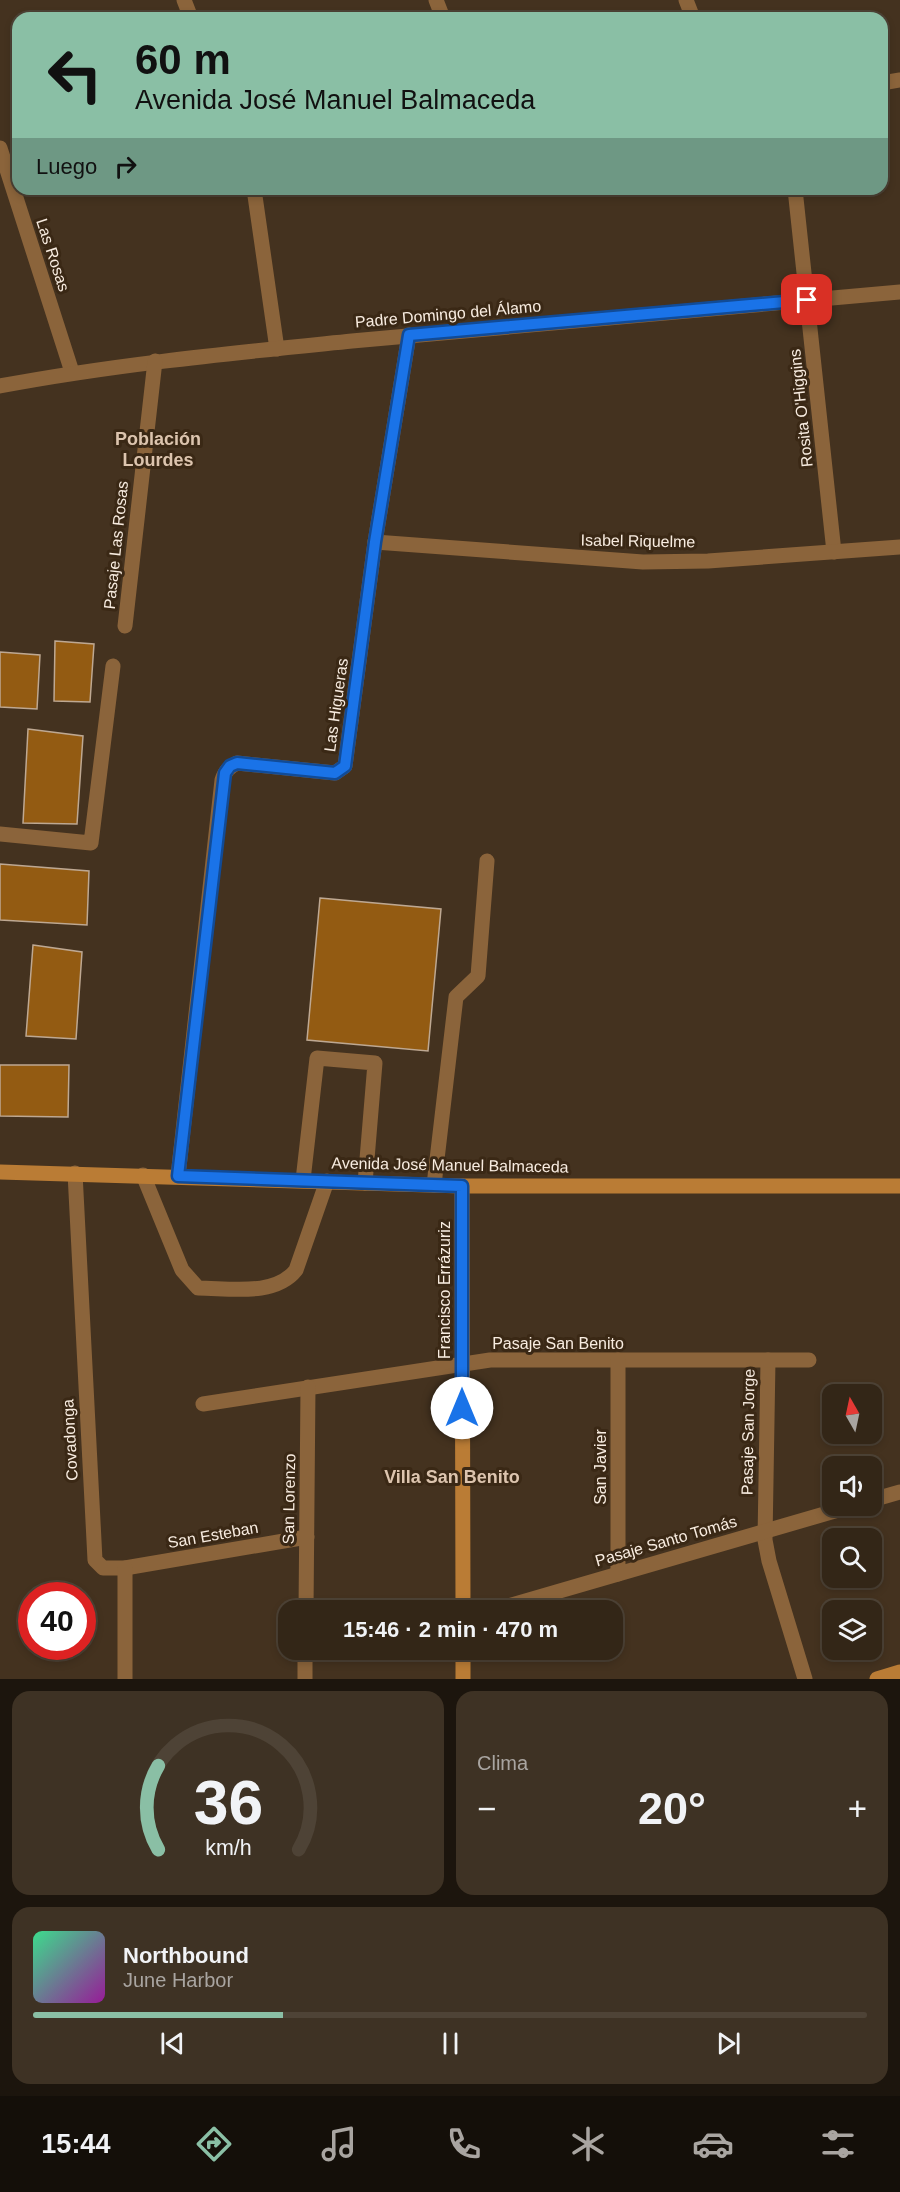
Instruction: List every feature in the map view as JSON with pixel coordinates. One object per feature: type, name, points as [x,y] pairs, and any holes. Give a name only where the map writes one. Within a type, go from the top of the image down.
[{"type":"main road","name":"Avenida José Manuel Balmaceda","points":[[0,1172],[462,1186],[900,1186]]},
{"type":"main road","name":"Francisco Errázuriz","points":[[462,1186],[463,1600]]},
{"type":"main road","points":[[463,1660],[463,1679]]},
{"type":"main road","points":[[878,1679],[900,1672]]},
{"type":"street","name":"Las Rosas","points":[[0,148],[12,185]]},
{"type":"street","name":"Las Rosas","points":[[15,195],[72,372]]},
{"type":"street","points":[[255,195],[277,349]]},
{"type":"street","name":"Rosita O'Higgins","points":[[796,195],[834,552]]},
{"type":"street","name":"Padre Domingo del Álamo","points":[[0,386],[72,372],[154,361],[409,335],[900,292]]},
{"type":"street","name":"Las Higueras","points":[[178,1176],[225,773],[230,766],[237,763],[335,773],[345,766],[375,542],[409,335]]},
{"type":"street","name":"Pasaje Las Rosas","points":[[125,626],[154,361]]},
{"type":"street","name":"Isabel Riquelme","points":[[375,542],[643,562],[708,561],[900,547]]},
{"type":"street","points":[[0,834],[91,843],[112,666]]},
{"type":"street","points":[[434,1185],[456,997],[478,976],[487,861]]},
{"type":"street","points":[[303,1180],[317,1058],[375,1063],[365,1182]]},
{"type":"street","name":"Covadonga","points":[[75,1173],[94,1553],[95,1560],[103,1568],[125,1568]]},
{"type":"street","points":[[143,1175],[182,1270],[198,1288],[262,1288],[289,1280],[296,1270],[327,1181]]},
{"type":"street","name":"Pasaje San Benito","points":[[203,1404],[490,1360],[809,1359]]},
{"type":"street","name":"San Javier","points":[[618,1360],[618,1574]]},
{"type":"street","name":"Pasaje San Jorge","points":[[768,1360],[764,1532],[769,1561],[805,1679]]},
{"type":"street","name":"San Lorenzo","points":[[306,1600],[308,1387]]},
{"type":"street","points":[[882,1497],[900,1492]]},
{"type":"street","name":"Pasaje Santo Tomás","points":[[529,1600],[822,1515]]},
{"type":"street","name":"San Esteban","points":[[125,1568],[306,1537]]},
{"type":"street","points":[[125,1568],[125,1679]]},
{"type":"street","points":[[305,1660],[305,1679]]},
{"type":"building","points":[[55,641],[94,644],[90,702],[54,701]]},
{"type":"building","points":[[0,652],[40,655],[37,709],[0,707]]},
{"type":"building","points":[[28,729],[83,736],[77,824],[23,823]]},
{"type":"building","points":[[0,864],[89,871],[87,925],[0,920]]},
{"type":"building","points":[[320,898],[441,909],[428,1051],[307,1040]]},
{"type":"building","points":[[33,945],[82,952],[76,1039],[26,1036]]},
{"type":"building","points":[[0,1065],[69,1065],[68,1117],[0,1116]]},
{"type":"district","name":"Población Lourdes","points":[[158,449]]},
{"type":"district","name":"Villa San Benito","points":[[452,1477]]},
{"type":"route","points":[[462,1408],[462,1186],[178,1176],[222,780],[230,766],[237,763],[335,773],[345,766],[375,542],[409,335],[807,300]]}]
